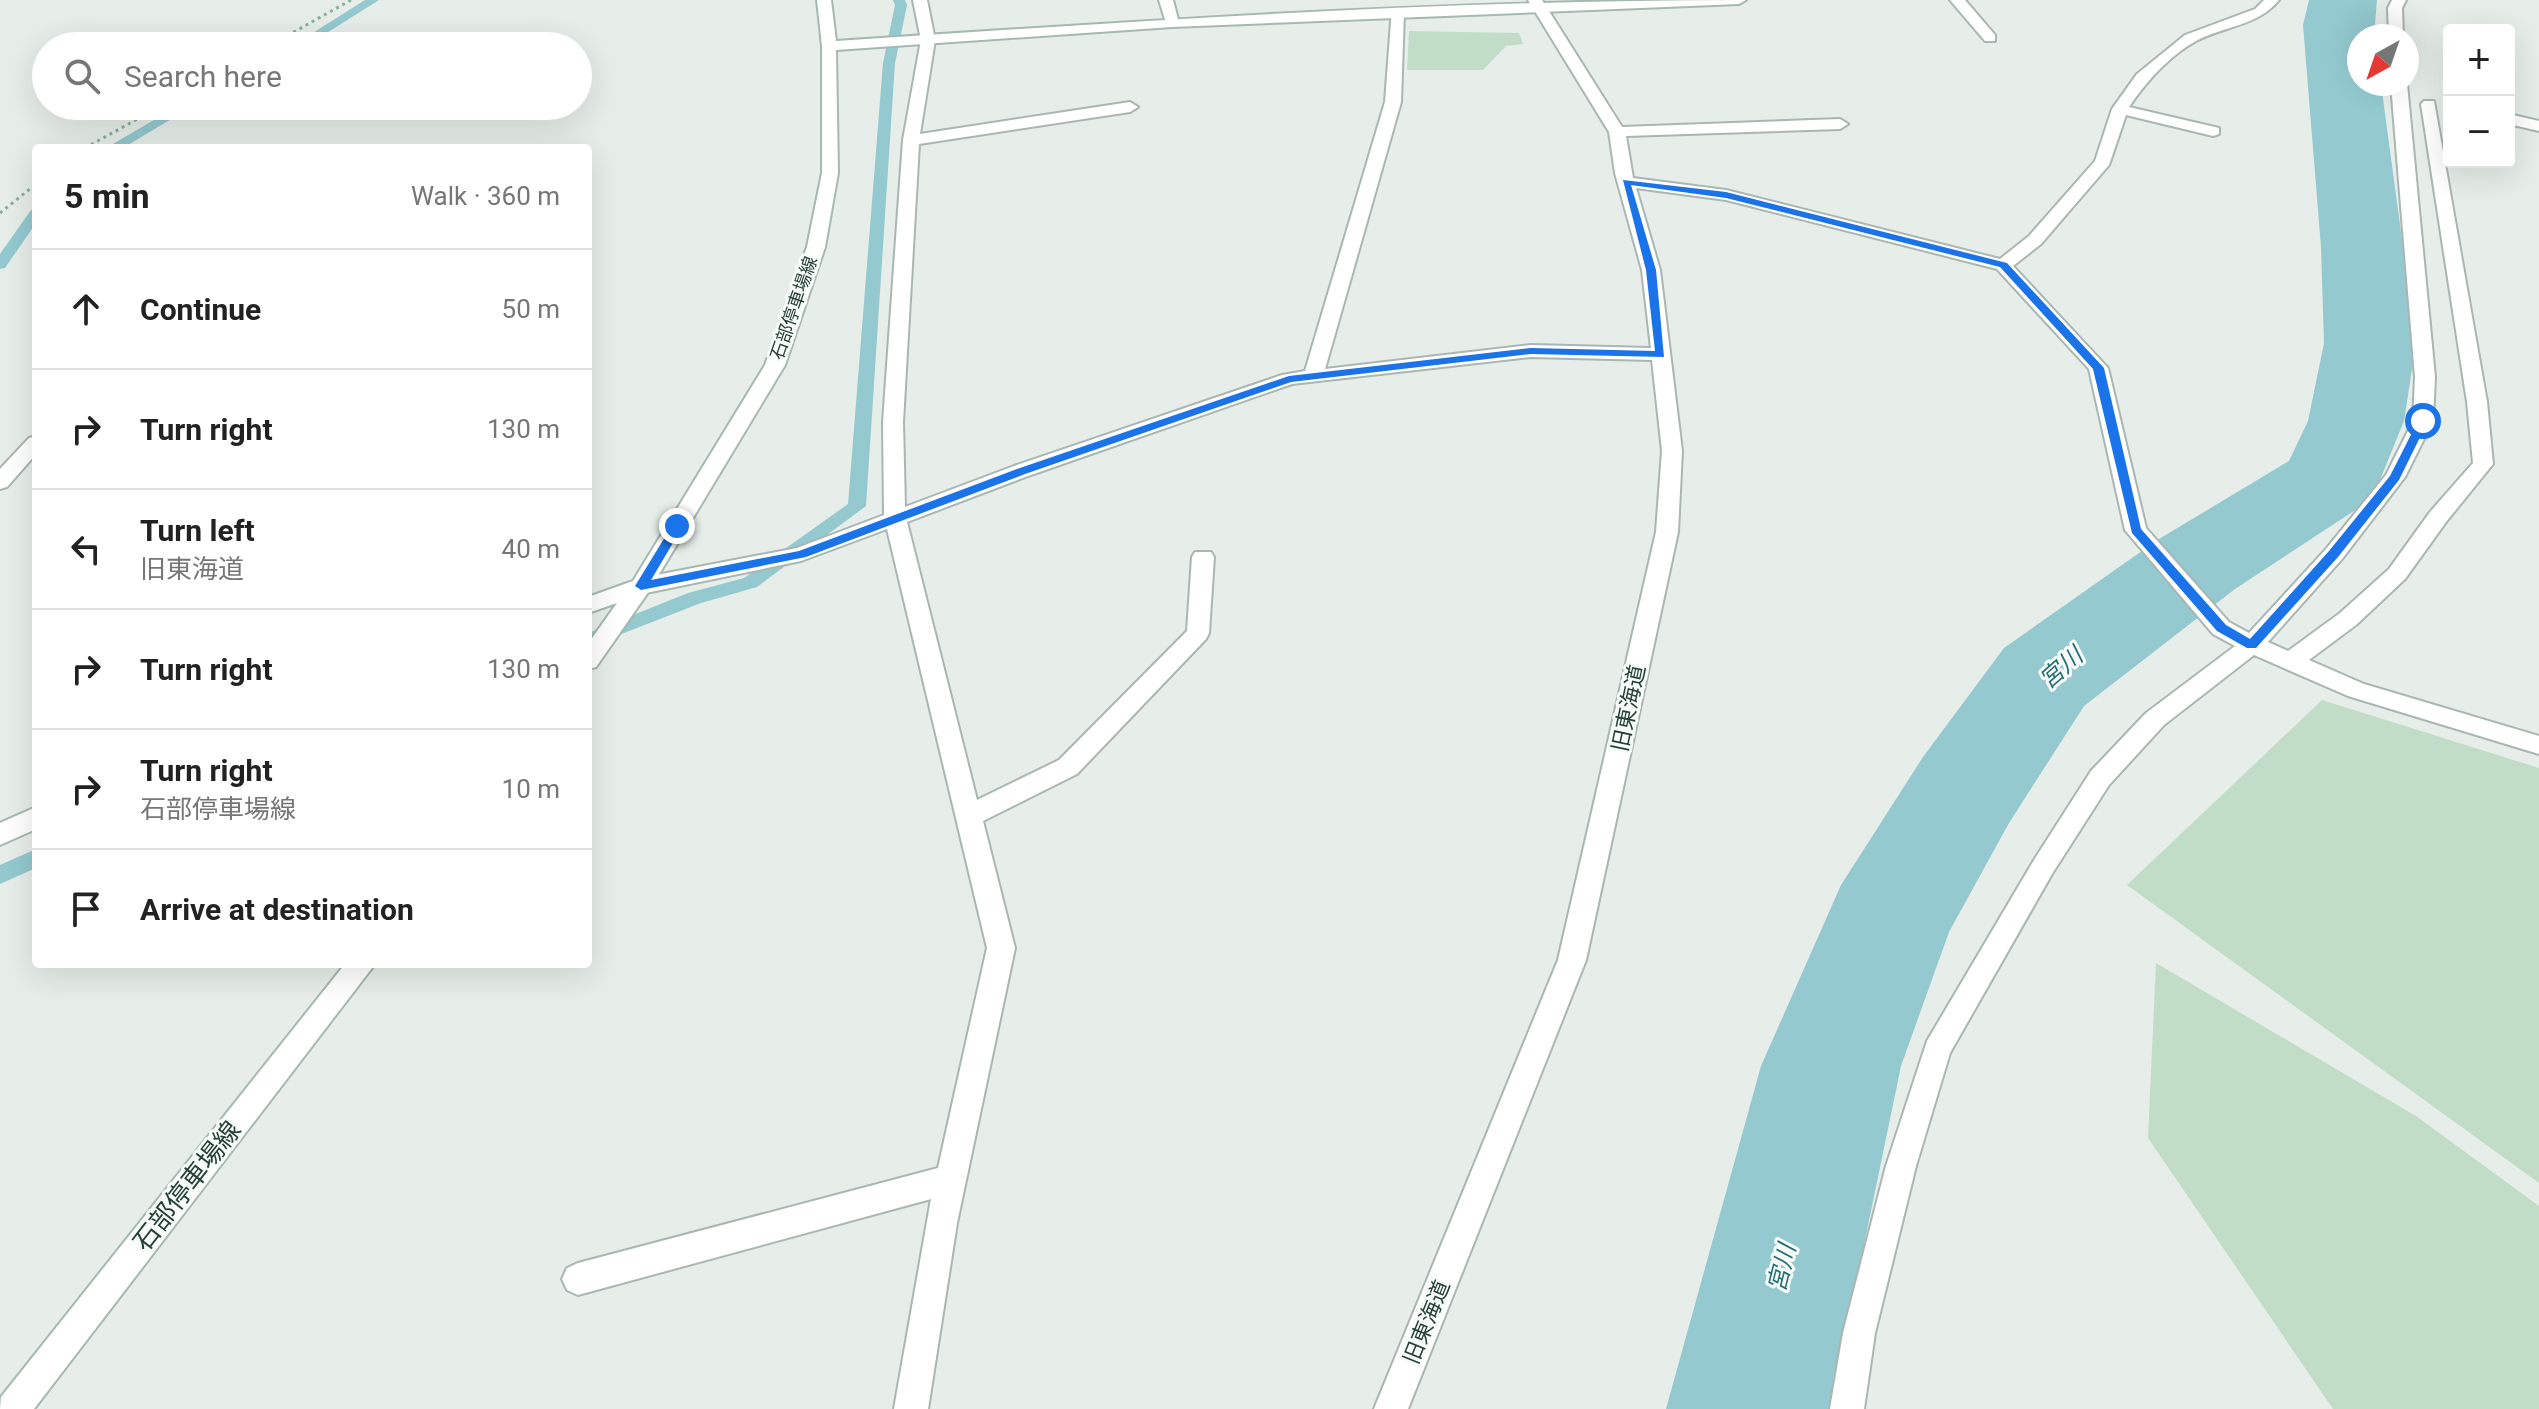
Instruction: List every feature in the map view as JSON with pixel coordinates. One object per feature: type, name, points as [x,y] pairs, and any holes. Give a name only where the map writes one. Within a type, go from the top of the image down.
[{"type":"street","name":"石部停車場線","points":[[592,655],[641,586],[775,365],[816,247],[830,173],[829,46],[824,0]]},
{"type":"street","points":[[911,1409],[951,1179],[1001,948],[895,517],[893,422],[911,140],[928,40],[920,0]]},
{"type":"street","points":[[1166,0],[1172,23]]},
{"type":"street","points":[[829,46],[1172,23],[1537,5],[1739,0]]},
{"type":"street","points":[[1957,0],[1990,38]]},
{"type":"street","points":[[2003,265],[2035,240],[2103,162],[2120,109],[2142,77],[2190,38],[2260,12],[2272,0]]},
{"type":"street","points":[[2396,24],[2395,8],[2399,0]]},
{"type":"street","name":"旧東海道","points":[[1391,1409],[1572,960],[1667,532],[1672,451],[1651,270],[1626,182],[1617,132],[1537,5]]},
{"type":"street","points":[[1313,376],[1393,102],[1397,12]]},
{"type":"street","points":[[1847,1409],[1867,1302],[1901,1166],[1937,1050],[2043,867],[2100,778],[2155,719],[2252,645],[2334,554],[2395,477],[2423,421],[2425,377],[2400,96]]},
{"type":"street","points":[[2290,662],[2348,619],[2397,574],[2438,517],[2483,464],[2439,105],[2412,96]]},
{"type":"street","points":[[911,140],[1130,107]]},
{"type":"street","points":[[2120,109],[2213,131]]},
{"type":"street","points":[[2515,120],[2539,126]]},
{"type":"street","points":[[1617,132],[1840,124]]},
{"type":"street","points":[[1626,182],[1726,195],[2003,265],[2098,368],[2136,530],[2221,628],[2252,645],[2356,690],[2539,745]]},
{"type":"street","points":[[592,604],[641,586],[801,554],[895,517],[1274,384],[1313,376],[1531,351],[1660,354]]},
{"type":"street","points":[[0,482],[32,446]]},
{"type":"street","points":[[969,816],[1068,767],[1198,633],[1203,557]]},
{"type":"street","points":[[0,835],[32,819]]},
{"type":"street","name":"石部停車場線","points":[[13,1409],[358,968]]},
{"type":"street","points":[[578,1279],[951,1179]]},
{"type":"path","points":[[294,32],[351,0]]},
{"type":"path","points":[[92,144],[136,120]]},
{"type":"path","points":[[0,213],[32,187]]},
{"type":"green space","points":[[1409,31],[1519,33],[1523,44],[1506,46],[1483,70],[1407,70]]},
{"type":"green space","points":[[2322,700],[2539,768],[2539,1183],[2127,885]]},
{"type":"green space","points":[[2156,963],[2416,1116],[2539,1206],[2539,1409],[2333,1409],[2148,1138]]},
{"type":"waterway","points":[[321,32],[373,0]]},
{"type":"waterway","points":[[592,638],[695,598],[750,583],[857,506],[889,63],[901,5],[899,0]]},
{"type":"waterway","name":"宮川","points":[[1748,1409],[1831,1066],[1887,923],[1966,790],[2044,677],[2197,564],[2330,480],[2356,421],[2370,343],[2363,247],[2338,25],[2343,0]]},
{"type":"waterway","points":[[120,144],[162,120]]},
{"type":"waterway","points":[[0,265],[32,219]]},
{"type":"waterway","points":[[0,875],[32,860]]},
{"type":"route","points":[[677,526],[641,586],[801,554],[1021,471],[1289,379],[1531,351],[1660,354],[1651,270],[1626,182],[1726,195],[2003,265],[2098,368],[2136,530],[2221,628],[2252,645],[2334,554],[2395,477],[2423,421]]}]
